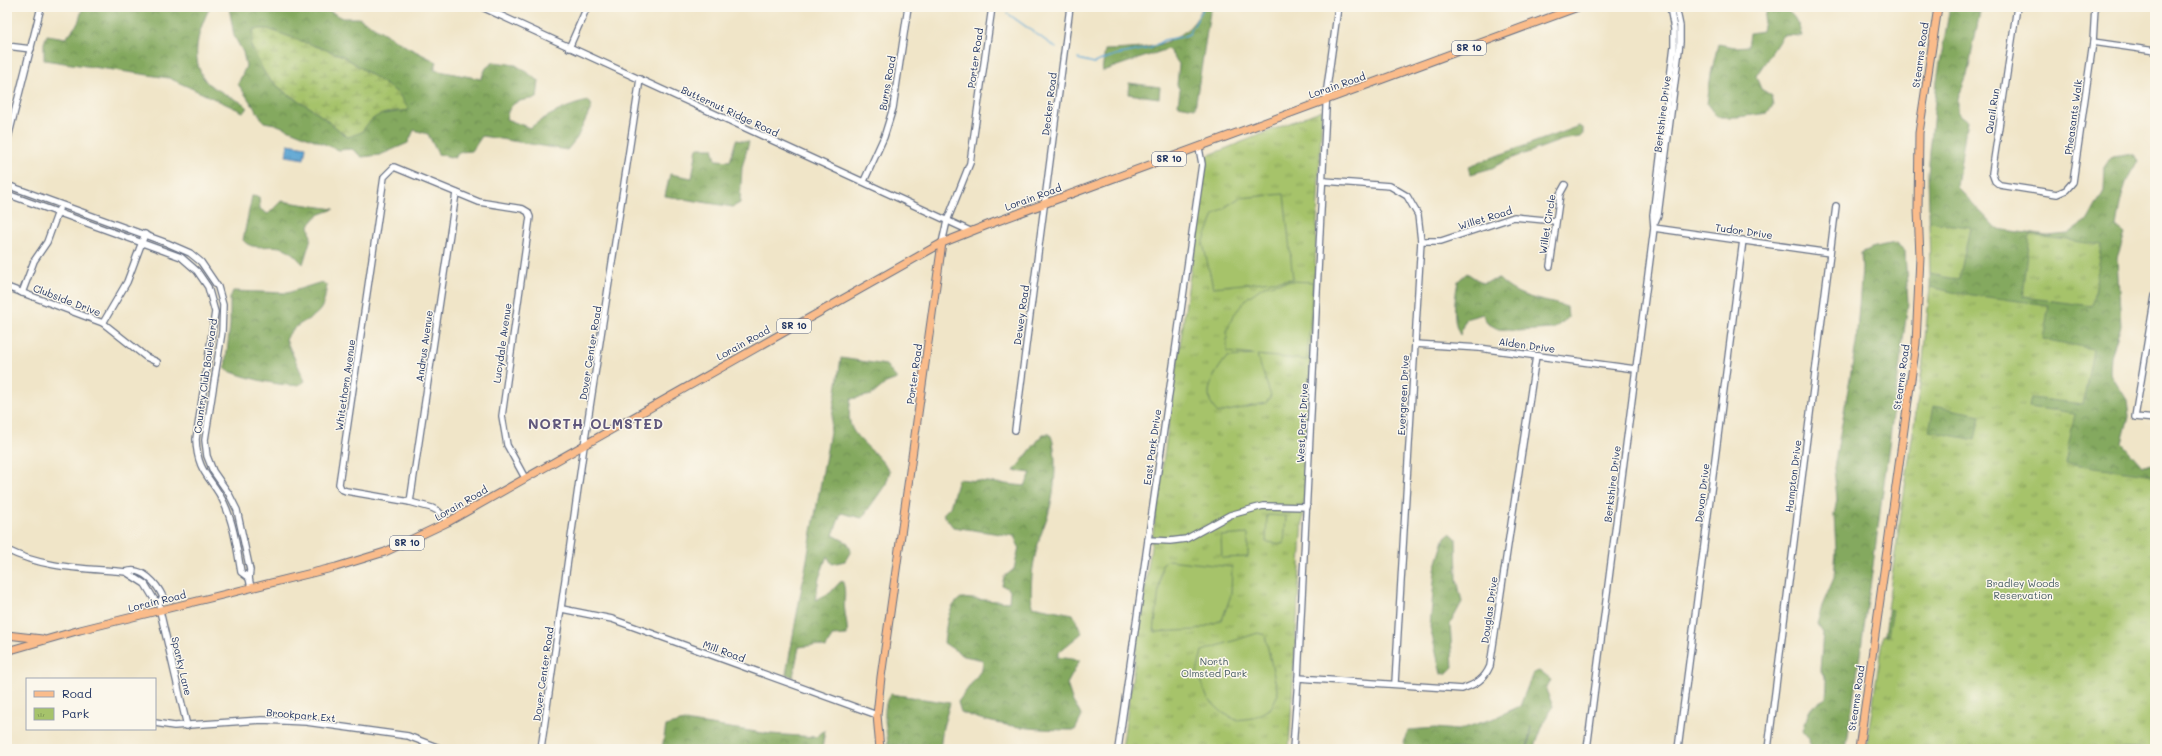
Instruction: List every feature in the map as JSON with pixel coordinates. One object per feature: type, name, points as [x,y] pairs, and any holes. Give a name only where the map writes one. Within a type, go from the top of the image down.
[{"type":"main road","name":"Lorain Road","points":[[7,651],[336,567],[385,552],[448,522],[942,243],[1045,203],[1200,148],[1327,99],[1360,89],[1578,7]]},
{"type":"main road","name":"Stearns Road","points":[[1859,749],[1916,344],[1920,257],[1918,210],[1919,133],[1938,7]]},
{"type":"main road","name":"Porter Road","points":[[880,748],[877,715],[881,677],[942,243]]},
{"type":"main road","points":[[7,635],[46,640]]},
{"type":"main road","points":[[7,647],[16,648]]},
{"type":"street","points":[[7,142],[41,7]]},
{"type":"street","name":"Butternut Ridge Road","points":[[482,7],[758,135],[864,181],[970,231]]},
{"type":"street","points":[[569,48],[588,7]]},
{"type":"street","name":"Burns Road","points":[[864,181],[884,137],[893,108],[908,7]]},
{"type":"street","name":"Porter Road","points":[[942,243],[948,221],[970,163],[992,7]]},
{"type":"street","name":"Decker Road","points":[[1045,203],[1070,7]]},
{"type":"street","name":"West Park Drive","points":[[1293,749],[1307,507],[1327,99],[1338,7]]},
{"type":"street","name":"Quail Run","points":[[2017,7],[1992,173],[1995,181],[2000,185],[2030,190]]},
{"type":"street","name":"Pheasants Walk","points":[[2030,190],[2057,194],[2066,190],[2073,182],[2093,42],[2095,7]]},
{"type":"street","name":"Berkshire Drive","points":[[1587,749],[1654,225],[1658,215],[1662,161],[1680,26],[1673,8]]},
{"type":"street","points":[[2093,42],[2155,51]]},
{"type":"street","points":[[7,46],[31,48]]},
{"type":"street","name":"Dover Center Road","points":[[541,749],[584,446],[640,79]]},
{"type":"street","name":"East Park Drive","points":[[1118,749],[1202,164],[1200,148]]},
{"type":"street","name":"Whitethorn Avenue","points":[[448,522],[438,511],[410,502],[346,491],[341,489],[339,484],[384,177],[389,170],[394,167],[456,193]]},
{"type":"street","name":"Evergreen Drive","points":[[1324,181],[1390,186],[1407,196],[1418,214],[1421,241],[1395,683]]},
{"type":"street","name":"Country Club Boulevard","points":[[7,185],[145,234],[190,253],[209,272],[220,295],[223,314],[222,332],[205,440],[212,471],[229,494],[236,510],[250,570],[249,578],[251,588]]},
{"type":"street","name":"Willet Circle","points":[[1550,266],[1555,221],[1560,194],[1565,185]]},
{"type":"street","name":"Lucydale Avenue","points":[[456,193],[479,202],[524,209],[528,212],[530,217],[502,416],[507,445],[525,478]]},
{"type":"street","name":"Andrus Avenue","points":[[410,502],[456,193]]},
{"type":"street","name":"Country Club Boulevard","points":[[7,194],[143,242],[186,261],[202,277],[212,298],[215,316],[197,447],[200,465],[206,478],[223,501],[228,512],[241,572],[249,578]]},
{"type":"street","name":"Dewey Road","points":[[1015,430],[1045,203]]},
{"type":"street","points":[[22,293],[34,261],[47,242],[60,204]]},
{"type":"street","name":"Hampton Drive","points":[[1768,749],[1836,206]]},
{"type":"street","name":"Willet Road","points":[[1421,241],[1441,241],[1514,216],[1555,221]]},
{"type":"street","name":"Tudor Drive","points":[[1654,225],[1830,253]]},
{"type":"street","points":[[104,323],[127,282],[145,234]]},
{"type":"street","name":"Devon Drive","points":[[1678,749],[1743,240]]},
{"type":"street","name":"Clubside Drive","points":[[7,287],[104,323],[146,357],[157,362]]},
{"type":"street","points":[[2155,296],[2135,417],[2155,419]]},
{"type":"street","name":"Alden Drive","points":[[1415,344],[1479,348],[1636,370]]},
{"type":"street","name":"Douglas Drive","points":[[1298,678],[1395,683],[1462,689],[1475,684],[1485,677],[1490,666],[1536,356]]},
{"type":"street","points":[[1148,540],[1170,541],[1186,539],[1230,515],[1263,506],[1307,507]]},
{"type":"street","points":[[7,550],[30,560],[54,565],[126,572],[144,584],[154,599],[159,603]]},
{"type":"street","name":"Sparky Lane","points":[[126,572],[134,571],[150,579],[162,597],[159,603],[160,611],[187,726]]},
{"type":"street","name":"Mill Road","points":[[562,609],[612,619],[877,715]]},
{"type":"street","name":"Brookpark Ext","points":[[156,723],[187,726],[256,720],[306,722],[408,736],[442,749]]},
{"type":"street","points":[[880,748],[893,749]]},
{"type":"green space","points":[[83,7],[210,7],[202,24],[197,43],[197,62],[200,71],[205,80],[214,88],[248,108],[243,112],[169,78],[44,60],[44,43],[47,35],[66,38],[78,23]]},
{"type":"green space","points":[[229,7],[321,7],[343,18],[359,18],[407,47],[437,62],[434,70],[481,79],[486,68],[494,62],[516,65],[539,81],[537,98],[516,102],[510,108],[506,119],[530,128],[550,115],[574,105],[589,101],[592,106],[577,138],[567,150],[482,136],[472,151],[459,152],[455,158],[438,154],[428,134],[414,130],[408,143],[380,155],[362,157],[352,149],[339,150],[275,124],[264,122],[238,84],[246,66],[243,52],[234,36]],"holes":[[[254,30],[268,30],[343,56],[370,74],[408,110],[377,115],[348,137],[311,108],[287,94],[266,76]]]},
{"type":"green space","points":[[1202,7],[1220,7],[1213,8],[1210,12],[1195,108],[1178,105],[1180,90],[1177,85],[1179,64],[1168,49],[1102,71],[1105,50],[1142,48],[1166,42],[1177,37],[1186,30],[1195,21]]},
{"type":"green space","points":[[1769,7],[1783,9],[1792,14],[1802,36],[1783,35],[1756,76],[1761,89],[1771,95],[1773,105],[1768,113],[1738,117],[1717,117],[1707,104],[1711,74],[1718,44],[1735,47],[1748,46],[1750,33],[1762,31],[1765,14]]},
{"type":"green space","name":"Bradley Woods Reservation","points":[[1950,7],[1981,7],[1967,76],[1958,98],[1958,113],[1967,120],[1957,187],[1997,229],[2048,236],[2068,234],[2088,220],[2104,191],[2105,166],[2111,157],[2134,154],[2138,162],[2126,184],[2116,227],[2125,234],[2117,258],[2121,326],[2111,356],[2110,372],[2127,400],[2129,416],[2122,443],[2142,466],[2155,465],[2155,749],[1869,749],[1930,312],[1928,173],[1937,80]]},
{"type":"green space","points":[[254,29],[268,29],[343,56],[398,93],[409,110],[382,114],[371,120],[362,132],[348,137],[311,108],[287,94],[266,76],[251,46]]},
{"type":"green space","points":[[1129,83],[1160,87],[1159,98],[1128,94]]},
{"type":"green space","name":"North Olmsted Park","points":[[1322,110],[1306,468],[1289,749],[1122,749],[1207,156]]},
{"type":"green space","points":[[1579,126],[1583,129],[1583,134],[1580,137],[1562,140],[1505,161],[1492,168],[1471,174],[1469,166]]},
{"type":"green space","points":[[736,140],[749,142],[742,167],[740,203],[733,207],[665,196],[670,174],[692,178],[697,148],[713,148],[716,160],[730,161]]},
{"type":"green space","points":[[1284,194],[1293,279],[1213,287],[1203,243],[1214,215],[1239,198]]},
{"type":"green space","points":[[252,196],[259,197],[260,209],[268,214],[281,201],[334,209],[318,215],[309,225],[311,238],[303,264],[286,249],[274,246],[252,246],[243,240]]},
{"type":"green space","points":[[1929,222],[1970,227],[1959,280],[1930,274]]},
{"type":"green space","points":[[2030,235],[2102,245],[2092,306],[2023,297]]},
{"type":"green space","points":[[1896,243],[1905,251],[1908,303],[1871,580],[1846,749],[1810,749],[1809,739],[1803,731],[1806,719],[1812,708],[1826,698],[1827,682],[1820,669],[1823,633],[1817,624],[1822,606],[1834,578],[1836,549],[1834,515],[1837,499],[1834,468],[1856,344],[1862,268],[1861,253],[1874,247]]},
{"type":"green space","points":[[1467,273],[1482,283],[1499,279],[1506,286],[1522,295],[1567,307],[1568,318],[1553,329],[1517,331],[1498,329],[1487,323],[1483,314],[1465,319],[1460,335],[1455,322],[1455,302],[1458,281]]},
{"type":"green space","points":[[1288,281],[1313,282],[1307,360],[1257,355],[1271,396],[1266,403],[1218,413],[1212,406],[1209,392],[1210,385],[1217,370],[1227,357],[1254,355],[1227,352],[1227,331],[1233,316],[1247,298],[1264,286]]},
{"type":"green space","points":[[322,282],[327,286],[322,307],[316,314],[297,326],[289,334],[286,340],[305,381],[298,385],[271,383],[249,378],[225,369],[230,325],[230,298],[233,291],[287,293]]},
{"type":"green space","name":"Bradley Woods Reservation","points":[[1930,287],[1957,293],[2049,305],[2043,339],[2093,349],[2083,404],[2031,398],[2029,407],[2075,413],[2065,463],[2155,475],[2155,749],[1866,749],[1883,635],[1888,635],[1893,610],[1887,609],[1922,371]],"holes":[[[1934,406],[1980,415],[1975,440],[1929,431]]]},
{"type":"green space","points":[[841,358],[886,365],[897,379],[886,383],[872,395],[851,399],[849,416],[850,423],[855,433],[879,457],[890,471],[886,484],[862,518],[841,513],[833,535],[848,543],[851,551],[845,561],[832,564],[827,556],[819,578],[815,600],[830,593],[842,580],[844,588],[847,635],[832,636],[826,648],[815,645],[799,647],[793,677],[786,674],[828,444]]},
{"type":"green space","points":[[1043,434],[1050,434],[1053,440],[1055,479],[1050,510],[1038,542],[1034,562],[1031,584],[1031,599],[1032,606],[1073,614],[1082,633],[1060,651],[1057,657],[1080,660],[1067,684],[1073,702],[1082,716],[1075,730],[1017,727],[988,721],[961,712],[958,702],[982,669],[983,660],[964,656],[944,643],[950,612],[956,602],[961,598],[1009,602],[1010,590],[1002,585],[1004,577],[1014,569],[1019,547],[1014,536],[953,527],[943,514],[950,507],[958,479],[1025,486],[1031,473],[1014,471]]},
{"type":"green space","points":[[1267,515],[1286,516],[1284,544],[1266,542]]},
{"type":"green space","points":[[1450,533],[1456,538],[1457,579],[1462,602],[1450,624],[1453,667],[1447,673],[1441,674],[1430,627],[1435,569],[1445,537]]},
{"type":"green space","points":[[1248,534],[1248,557],[1222,558],[1221,536]]},
{"type":"green space","points":[[1168,560],[1232,567],[1231,595],[1222,620],[1196,630],[1154,632],[1162,564]]},
{"type":"green space","points":[[1258,633],[1265,635],[1278,694],[1271,708],[1253,718],[1236,720],[1223,713],[1208,699],[1197,674],[1202,651]]},
{"type":"green space","points":[[1539,671],[1551,680],[1546,690],[1553,706],[1545,720],[1534,749],[1528,749],[1531,726],[1527,749],[1407,749],[1403,742],[1409,730],[1435,728],[1458,730],[1492,719],[1520,706],[1533,673]]},
{"type":"green space","points":[[891,694],[950,703],[943,727],[940,749],[888,745],[885,711]]},
{"type":"green space","points":[[684,721],[770,734],[816,737],[825,730],[822,749],[662,749],[666,726]]},
{"type":"water","points":[[288,144],[306,147],[304,159],[286,156]]},
{"type":"waterway","points":[[1078,59],[1094,63],[1115,55],[1151,48],[1164,40],[1189,34],[1204,7]]},
{"type":"waterway","points":[[1007,13],[1056,48]]},
{"type":"district","name":"NORTH OLMSTED","points":[[596,424]]}]
